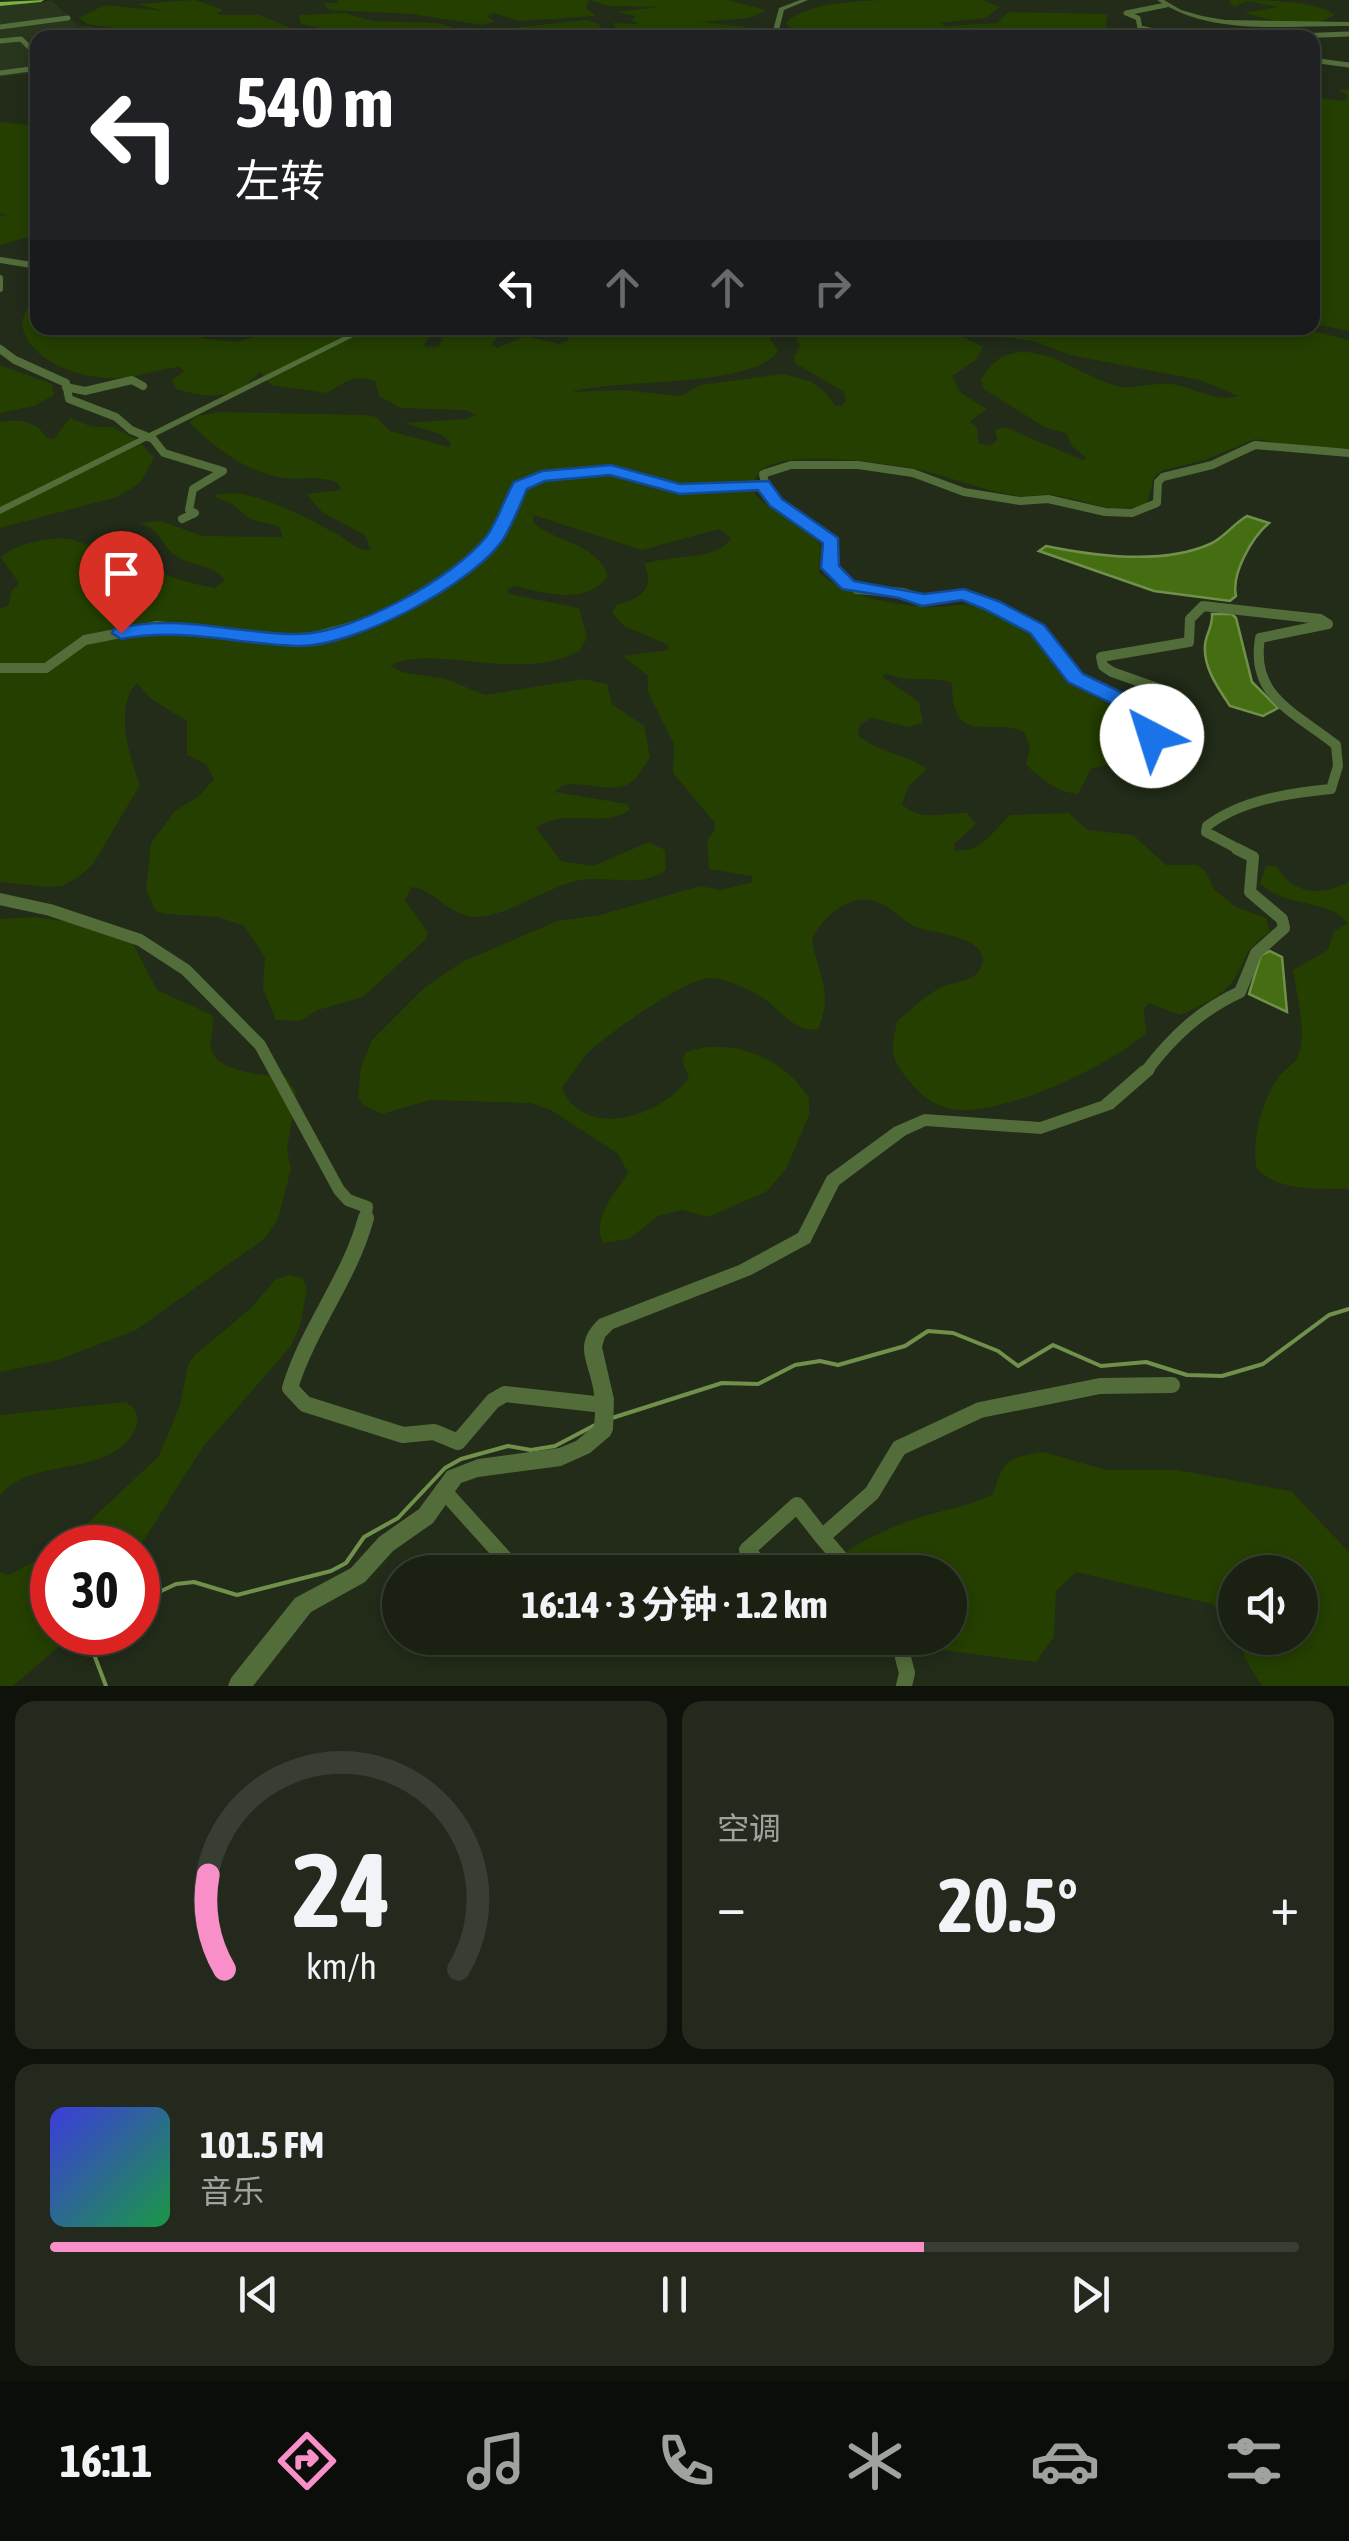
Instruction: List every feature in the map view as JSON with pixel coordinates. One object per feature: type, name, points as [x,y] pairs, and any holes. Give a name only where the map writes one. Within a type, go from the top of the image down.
[{"type":"main road","points":[[0,3],[28,0]]},
{"type":"main road","points":[[0,3],[41,0]]},
{"type":"street","points":[[776,30],[781,9],[805,0]]},
{"type":"street","points":[[1148,30],[1140,28],[1138,18],[1126,13],[1163,2],[1173,10],[1240,24],[1349,24]]},
{"type":"street","points":[[0,26],[68,18]]},
{"type":"street","points":[[1289,25],[1291,30]]},
{"type":"street","points":[[1320,36],[1349,34]]},
{"type":"street","points":[[0,42],[21,40],[30,48]]},
{"type":"street","points":[[1320,62],[1349,65]]},
{"type":"street","points":[[0,73],[30,69]]},
{"type":"street","points":[[0,260],[30,265]]},
{"type":"street","points":[[0,278],[0,289]]},
{"type":"street","points":[[0,511],[353,335]]},
{"type":"street","points":[[0,349],[8,358],[66,383],[69,399],[116,417],[148,437],[164,453],[223,471],[193,487],[186,500],[188,510],[195,513],[182,519]]},
{"type":"street","points":[[66,387],[85,390],[132,380],[143,386]]},
{"type":"street","points":[[239,1686],[304,1605],[358,1575],[386,1544],[426,1516],[443,1490],[464,1471],[561,1457],[583,1447],[604,1415],[604,1389],[591,1351],[597,1331],[606,1324],[744,1270],[804,1238],[833,1181],[908,1126],[924,1120],[1041,1128],[1107,1105],[1208,1007],[1240,992],[1256,952],[1284,928],[1282,919],[1252,898],[1247,889],[1246,881],[1254,868],[1253,857],[1206,832],[1210,822],[1220,817],[1276,797],[1331,789],[1338,766],[1336,745],[1274,699],[1262,681],[1258,652],[1258,642],[1265,636],[1308,631],[1328,624],[1320,619],[1202,606],[1190,619],[1189,642],[1101,656],[1103,666],[1123,680],[1165,688],[1177,695],[1180,706],[1159,717],[1156,738],[1149,730],[1144,712],[1076,678],[1037,629],[991,605],[964,594],[922,600],[903,593],[849,586],[830,568],[832,542],[776,502],[763,484],[766,470],[784,464],[912,473],[950,488],[1022,501],[1054,500],[1081,509],[1121,514],[1138,512],[1156,503],[1158,482],[1163,477],[1212,465],[1248,446],[1274,444],[1349,454]]},
{"type":"street","points":[[0,668],[46,668],[85,640],[158,626],[302,640],[377,620],[459,575],[496,537],[520,486],[542,476],[611,470],[680,489],[763,484]]},
{"type":"street","points":[[0,899],[50,910],[140,940],[186,970],[260,1045],[339,1190],[348,1200],[367,1207],[368,1217],[356,1244],[300,1356],[290,1388],[304,1404],[403,1435],[434,1432],[452,1443],[458,1442],[505,1394],[604,1415]]},
{"type":"street","points":[[822,1537],[872,1493],[899,1448],[980,1410],[1100,1386],[1172,1385]]},
{"type":"street","points":[[443,1490],[502,1555]]},
{"type":"street","points":[[752,1555],[747,1550],[797,1506],[837,1555]]},
{"type":"street","points":[[902,1655],[907,1673],[904,1686]]},
{"type":"shaded area","points":[[195,0],[224,10],[219,15],[260,15],[296,30],[126,30],[87,24],[79,18],[105,5],[164,11],[136,4]]},
{"type":"shaded area","points":[[337,0],[589,0],[586,8],[596,16],[520,21],[493,13],[487,16],[495,22],[481,25],[412,14],[330,10],[323,3],[340,3]]},
{"type":"shaded area","points":[[589,0],[728,0],[766,10],[749,18],[703,22],[754,28],[746,30],[614,30],[613,23],[639,24],[631,20],[636,16],[617,12],[658,7],[608,6]]},
{"type":"shaded area","points":[[982,0],[1000,7],[985,18],[940,23],[945,26],[997,23],[1008,12],[1107,14],[1106,26],[1113,30],[792,30],[786,23],[809,10],[858,1]]},
{"type":"shaded area","points":[[1228,0],[1270,1],[1301,4],[1335,15],[1320,22],[1283,23],[1244,13],[1278,7],[1247,1],[1234,7]]},
{"type":"shaded area","points":[[52,1],[78,25],[115,29],[30,30],[30,74],[0,77],[0,6]]},
{"type":"shaded area","points":[[345,13],[373,21],[438,23],[462,30],[329,30],[301,24],[299,15]]},
{"type":"shaded area","points":[[586,20],[604,30],[494,30]]},
{"type":"shaded area","points":[[1349,89],[1349,331],[1320,325],[1320,98],[1344,101],[1348,96],[1338,90]]},
{"type":"shaded area","points":[[0,122],[30,125],[30,236],[0,245],[0,216],[7,215],[0,213]]},
{"type":"shaded area","points":[[30,306],[30,335],[204,335],[202,338],[237,342],[260,335],[431,335],[424,344],[426,348],[439,346],[444,335],[499,335],[491,345],[497,348],[525,336],[560,344],[569,340],[566,335],[770,335],[778,351],[763,363],[741,371],[572,392],[622,390],[680,396],[701,385],[782,374],[810,381],[835,406],[846,401],[844,392],[795,363],[800,346],[795,335],[959,335],[983,347],[976,360],[952,376],[961,393],[987,409],[970,421],[977,427],[979,443],[990,446],[997,440],[995,430],[1005,427],[1082,460],[1087,458],[1072,446],[1066,433],[1046,428],[984,389],[981,380],[995,362],[1011,354],[1028,352],[1117,386],[1171,384],[1213,396],[1238,396],[1200,380],[1070,355],[1033,341],[989,335],[1320,333],[1349,340],[1349,448],[1305,447],[1255,439],[1205,460],[1163,470],[1154,477],[1147,503],[1135,507],[1111,508],[1051,495],[1008,494],[925,471],[844,460],[780,462],[761,470],[753,485],[756,496],[764,503],[817,540],[821,548],[819,572],[830,581],[889,602],[936,607],[969,605],[1001,617],[1034,639],[1064,676],[1120,711],[1147,742],[1130,758],[1091,769],[1078,794],[1070,793],[1050,784],[1026,765],[1030,748],[1024,732],[975,726],[958,716],[952,683],[885,673],[883,677],[919,702],[923,723],[908,727],[872,718],[860,725],[858,735],[927,769],[908,787],[902,804],[909,810],[924,815],[967,813],[976,824],[954,844],[954,850],[980,844],[1011,815],[1068,813],[1088,830],[1133,835],[1166,865],[1196,865],[1205,870],[1214,889],[1236,907],[1266,918],[1270,932],[1249,950],[1228,986],[1209,1001],[1180,1015],[1148,1003],[1144,1009],[1146,1033],[1109,1059],[1060,1084],[1009,1103],[956,1110],[934,1103],[916,1089],[895,1061],[894,1041],[897,1021],[921,1001],[940,988],[977,973],[983,959],[979,950],[961,939],[914,926],[880,903],[850,902],[832,913],[812,938],[825,992],[818,1029],[801,1028],[760,996],[709,978],[644,1010],[594,1047],[579,1064],[562,1088],[573,1105],[588,1115],[605,1119],[644,1112],[662,1103],[689,1077],[682,1061],[686,1052],[703,1048],[739,1049],[755,1054],[786,1072],[809,1098],[809,1115],[786,1169],[766,1192],[708,1217],[682,1210],[658,1216],[629,1239],[603,1243],[602,1216],[628,1173],[618,1154],[551,1110],[530,1103],[430,1100],[382,1114],[363,1105],[358,1097],[361,1067],[372,1040],[425,987],[462,962],[557,921],[600,915],[700,886],[721,890],[752,882],[752,876],[709,869],[707,841],[715,823],[673,773],[674,744],[648,692],[648,676],[623,656],[668,650],[668,645],[624,626],[612,613],[616,605],[643,592],[648,581],[644,564],[704,554],[731,538],[719,529],[642,550],[533,515],[533,522],[542,529],[595,557],[608,576],[599,585],[577,594],[552,594],[514,586],[507,590],[509,594],[579,608],[587,638],[579,651],[530,664],[428,658],[390,666],[402,672],[446,679],[485,695],[584,679],[607,684],[612,704],[644,726],[650,757],[636,778],[621,787],[579,784],[555,792],[627,804],[630,810],[608,818],[559,819],[536,828],[561,861],[593,866],[649,842],[665,850],[666,870],[645,879],[576,881],[511,908],[474,917],[412,887],[405,900],[428,933],[425,940],[363,997],[318,1010],[299,1021],[276,1020],[263,989],[265,957],[244,926],[219,917],[156,911],[146,891],[151,843],[175,811],[199,796],[214,779],[206,764],[187,755],[187,721],[151,699],[137,683],[130,693],[125,718],[128,746],[140,785],[93,864],[62,886],[0,882],[0,608],[8,606],[11,592],[19,583],[1,558],[24,545],[73,540],[178,579],[215,588],[225,580],[221,575],[181,559],[152,529],[138,523],[161,521],[202,536],[283,537],[279,526],[249,519],[234,505],[213,496],[227,493],[276,504],[357,547],[371,550],[365,535],[323,513],[306,494],[341,490],[338,483],[318,478],[283,478],[257,471],[220,449],[189,422],[197,416],[220,412],[365,415],[376,417],[390,431],[449,447],[451,443],[440,434],[404,423],[468,419],[476,415],[465,410],[401,408],[379,396],[375,381],[360,378],[327,393],[271,385],[260,372],[241,388],[213,396],[176,389],[172,380],[184,371],[179,367],[118,378],[77,373],[51,362],[30,344],[23,322]]},
{"type":"shaded area","points":[[0,365],[52,384],[54,395],[34,406],[0,413]]},
{"type":"shaded area","points":[[70,418],[92,427],[112,427],[138,440],[154,458],[140,483],[117,497],[0,528],[0,422],[27,422],[54,439]]},
{"type":"shaded area","points":[[1247,516],[1269,523],[1244,556],[1236,596],[1230,601],[1154,591],[1039,551],[1046,546],[1107,555],[1171,555],[1210,544]]},
{"type":"shaded area","points":[[1212,614],[1232,614],[1236,618],[1252,682],[1278,708],[1263,716],[1230,706],[1206,661],[1205,645]]},
{"type":"shaded area","points":[[1266,866],[1276,866],[1291,883],[1309,890],[1328,890],[1349,882],[1349,1189],[1289,1186],[1257,1169],[1256,1135],[1262,1111],[1277,1079],[1296,1059],[1301,1047],[1302,1025],[1293,970],[1328,950],[1334,931],[1348,923],[1329,909],[1270,891],[1260,883]]},
{"type":"shaded area","points":[[35,917],[99,926],[133,944],[157,990],[212,1015],[211,1048],[222,1063],[255,1074],[286,1077],[296,1092],[287,1150],[291,1169],[278,1219],[264,1239],[136,1330],[58,1360],[0,1372],[0,919]]},
{"type":"shaded area","points":[[1270,951],[1282,957],[1287,1012],[1249,994],[1261,955]]},
{"type":"shaded area","points":[[289,1275],[302,1278],[307,1288],[301,1323],[291,1346],[203,1447],[153,1525],[85,1525],[159,1456],[180,1405],[188,1365],[196,1354],[251,1308],[275,1280]]},
{"type":"shaded area","points":[[125,1402],[135,1409],[138,1422],[128,1441],[113,1453],[33,1475],[0,1496],[0,1415]]},
{"type":"shaded area","points":[[1043,1452],[1107,1470],[1177,1470],[1291,1491],[1349,1552],[1349,1686],[1262,1686],[1245,1659],[1245,1655],[1318,1655],[1318,1555],[1218,1555],[1218,1609],[1212,1604],[1076,1572],[1056,1591],[1054,1637],[1036,1662],[967,1653],[967,1555],[841,1555],[887,1530],[993,1494],[1004,1467],[1022,1456]]},
{"type":"shaded area","points":[[30,1564],[30,1655],[49,1655],[13,1686],[0,1686],[0,1572],[9,1575]]},
{"type":"waterway","points":[[612,1418],[722,1383],[758,1384],[795,1365],[820,1361],[838,1365],[905,1346],[928,1331],[953,1333],[998,1351],[1018,1366],[1053,1345],[1101,1366],[1146,1362],[1187,1375],[1222,1376],[1263,1364],[1329,1315],[1349,1309]]},
{"type":"waterway","points":[[160,1592],[194,1582],[237,1595],[331,1571],[346,1563],[364,1537],[398,1518],[445,1468],[461,1459],[508,1446],[531,1450],[555,1446],[595,1425]]},
{"type":"waterway","points":[[94,1655],[106,1686]]},
{"type":"route","points":[[121,633],[158,626],[302,640],[377,620],[459,575],[496,537],[520,486],[542,476],[611,470],[680,489],[763,484],[776,502],[832,542],[828,564],[849,586],[903,593],[922,600],[964,594],[991,605],[1037,629],[1076,678],[1106,696],[1138,707],[1144,712],[1152,736]]}]
